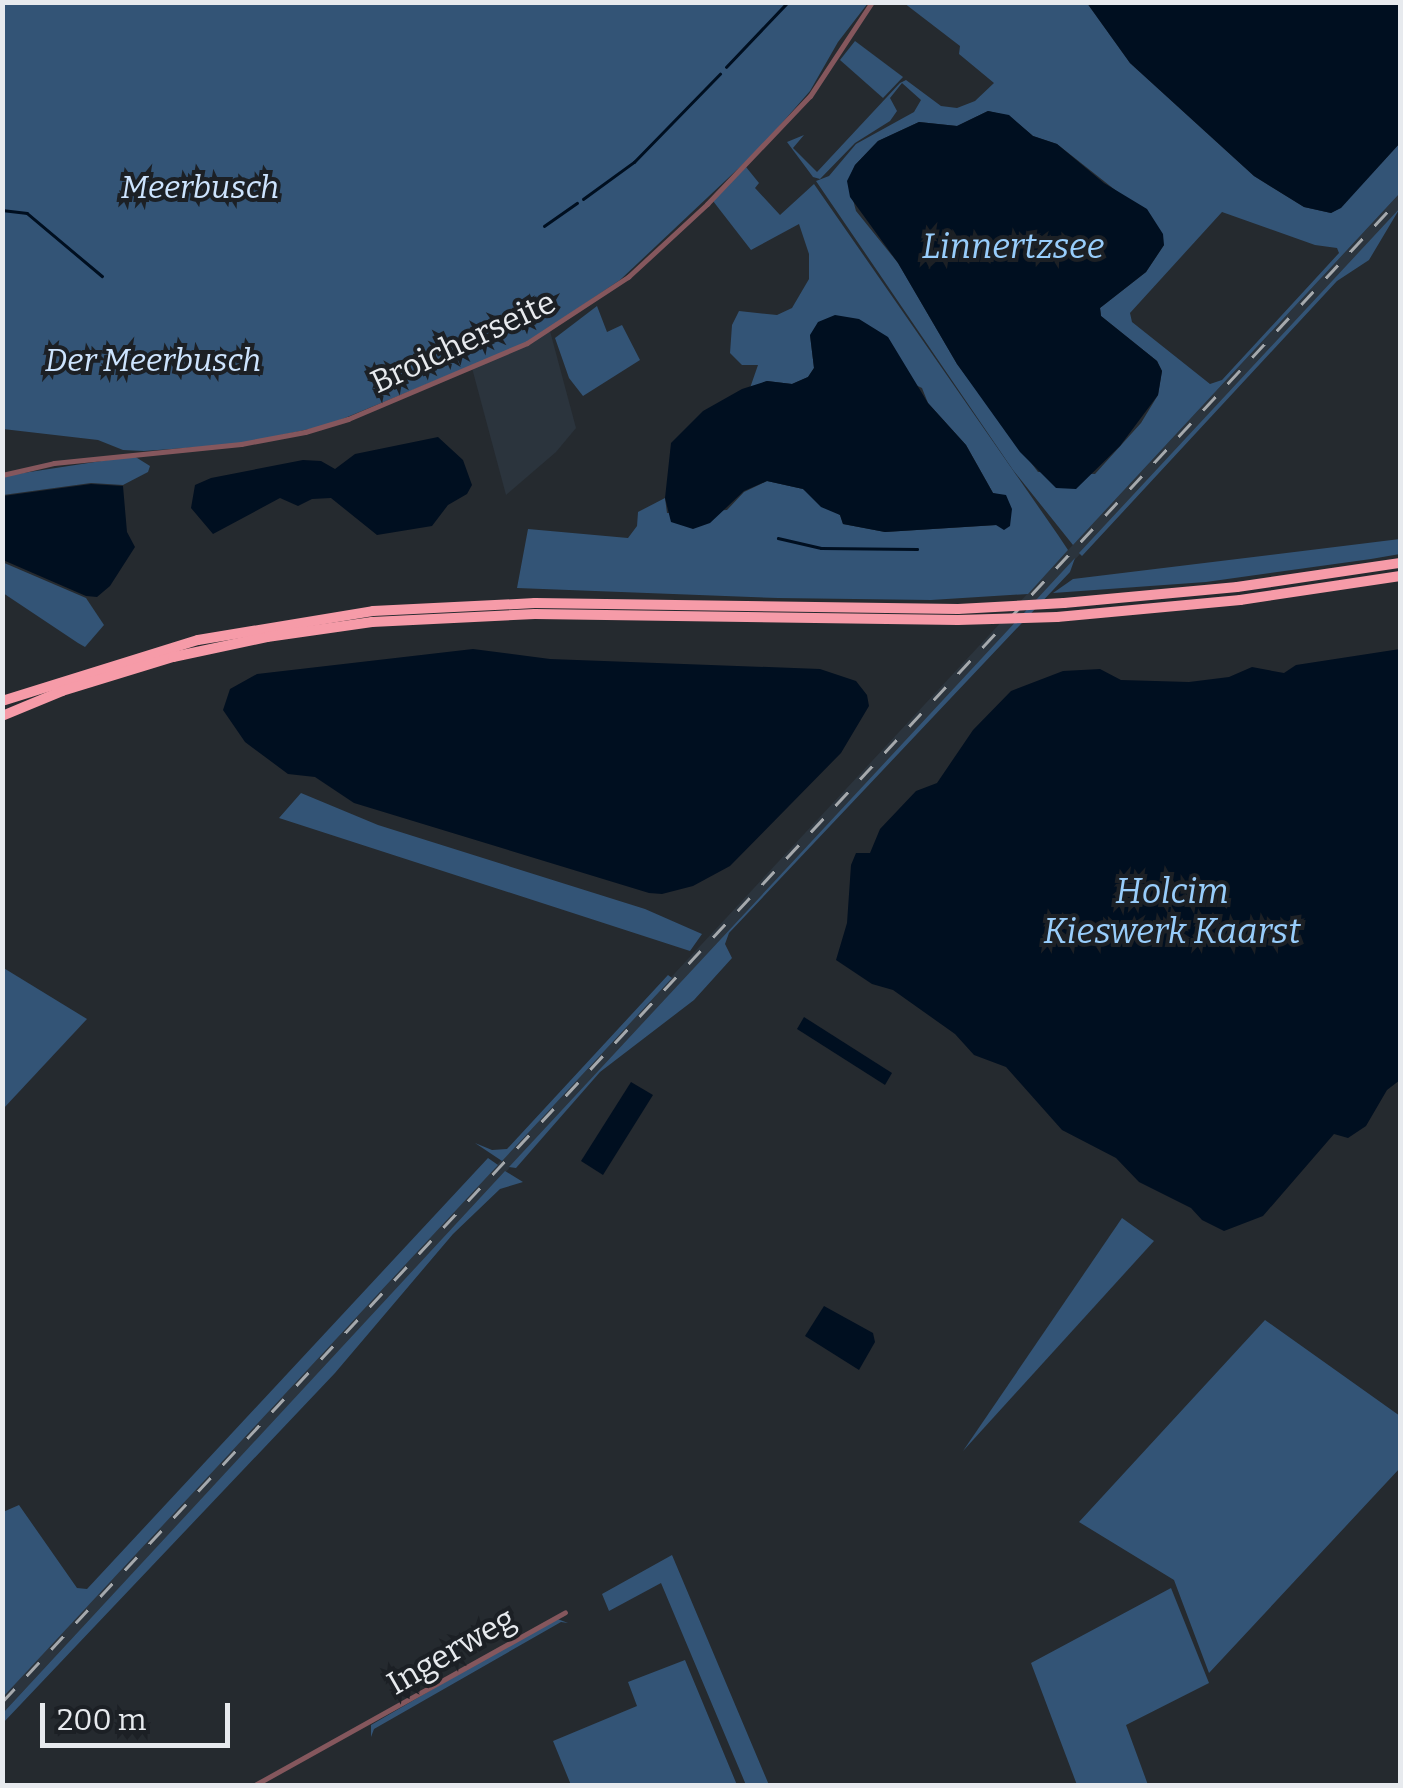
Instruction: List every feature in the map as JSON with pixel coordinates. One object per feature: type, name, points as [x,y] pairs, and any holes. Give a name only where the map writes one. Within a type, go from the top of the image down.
[{"type":"highway","points":[[2,701],[184,644],[373,610],[535,603],[958,615],[1238,587],[1400,563]]},
{"type":"highway","points":[[2,716],[62,692],[174,657],[267,637],[372,622],[535,614],[1056,616],[1240,600],[1400,576]]},
{"type":"street","name":"Broicherseite","points":[[2,476],[54,464],[240,444],[305,432],[348,419],[527,344],[628,277],[706,204],[810,96],[872,2]]},
{"type":"street","name":"Ingerweg","points":[[253,1786],[565,1612]]},
{"type":"shaded area","points":[[1400,193],[1400,208],[1384,227],[3,1713],[2,1697]]},
{"type":"shaded area","points":[[550,331],[576,428],[556,452],[506,495],[472,368]]},
{"type":"green space","name":"Meerbusch","points":[[3,3],[868,3],[838,42],[810,91],[760,148],[620,280],[526,343],[328,425],[240,444],[144,451],[123,450],[98,440],[3,429]]},
{"type":"green space","points":[[904,3],[1087,3],[1130,63],[1254,176],[1304,207],[1331,213],[1400,143],[1400,193],[1073,545],[1013,470],[816,181],[829,176],[856,144],[914,112],[921,100],[902,83],[890,98],[897,111],[890,121],[855,143],[820,179],[813,177],[787,142],[804,135],[793,148],[817,172],[900,83],[906,80],[941,106],[957,108],[975,101],[994,83],[959,54],[960,46]],"holes":[[[988,111],[1009,116],[1033,136],[1057,144],[1119,193],[1164,245],[1146,272],[1100,308],[1101,316],[1157,361],[1162,371],[1158,395],[1141,423],[1095,474],[1038,472],[957,364],[898,263],[856,211],[848,181],[855,165],[878,141],[919,122],[957,126]],[[1222,212],[1315,245],[1337,248],[1339,253],[1222,380],[1210,384],[1132,322],[1130,313]]]},
{"type":"green space","points":[[855,41],[903,77],[883,98],[840,60]]},
{"type":"green space","points":[[746,167],[759,183],[755,188],[780,215],[814,184],[1068,550],[1028,594],[931,600],[517,588],[528,529],[628,538],[637,526],[638,512],[665,498],[667,513],[727,510],[744,492],[767,481],[803,489],[840,515],[843,524],[885,532],[997,525],[999,495],[993,493],[966,445],[928,403],[922,388],[810,335],[814,368],[808,377],[792,384],[767,381],[750,388],[758,365],[742,365],[730,353],[732,325],[739,311],[777,315],[792,308],[809,279],[809,254],[799,224],[751,250],[713,201]]},
{"type":"green space","points":[[1400,208],[1369,260],[1337,281],[1082,556],[1079,553]]},
{"type":"green space","points":[[597,306],[607,332],[622,325],[640,360],[583,396],[569,378],[555,338]]},
{"type":"green space","points":[[134,456],[150,466],[148,472],[123,485],[91,483],[3,495],[2,478],[10,475]]},
{"type":"green space","points":[[1400,539],[1400,554],[1371,559],[1206,582],[1053,593],[1073,579]]},
{"type":"green space","points":[[1075,558],[1070,572],[729,933],[725,944],[732,958],[694,1000],[600,1072],[516,1168],[509,1167]]},
{"type":"green space","points":[[2,562],[86,598],[104,625],[85,647],[78,643],[3,593]]},
{"type":"green space","points":[[301,793],[378,825],[645,909],[702,934],[690,951],[279,818]]},
{"type":"green space","points":[[2,967],[87,1019],[3,1109],[2,1109]]},
{"type":"green space","points":[[668,975],[672,978],[502,1161],[475,1143],[492,1150],[507,1149]]},
{"type":"green space","points":[[488,1158],[498,1165],[3,1697],[3,1512],[19,1505],[77,1588],[87,1589]]},
{"type":"green space","points":[[505,1171],[523,1182],[500,1189],[453,1234],[335,1373],[3,1723],[3,1713]]},
{"type":"green space","points":[[1122,1218],[1154,1241],[963,1451]]},
{"type":"green space","points":[[1265,1320],[1400,1416],[1400,1468],[1209,1673],[1174,1580],[1079,1522]]},
{"type":"green space","points":[[672,1555],[769,1785],[746,1785],[661,1583],[609,1611],[602,1594]]},
{"type":"green space","points":[[1171,1588],[1209,1683],[1126,1725],[1148,1785],[1077,1785],[1031,1663]]},
{"type":"green space","points":[[555,1618],[568,1623],[561,1622],[374,1729],[371,1737],[371,1725]]},
{"type":"green space","points":[[685,1660],[737,1785],[571,1785],[553,1741],[637,1706],[628,1682]]},
{"type":"water","points":[[1087,3],[1400,3],[1400,143],[1341,208],[1331,213],[1304,207],[1254,176],[1130,63]]},
{"type":"water","name":"Linnertzsee","points":[[988,111],[1009,115],[1033,136],[1057,144],[1104,183],[1147,209],[1163,234],[1164,245],[1146,272],[1100,308],[1101,316],[1157,361],[1162,371],[1158,395],[1120,446],[1076,489],[1056,488],[1020,452],[957,364],[898,263],[850,197],[847,181],[855,165],[878,141],[919,122],[957,126]]},
{"type":"water","points":[[835,315],[859,319],[888,337],[928,403],[966,445],[993,493],[1006,495],[1012,509],[1010,526],[1004,530],[996,525],[885,532],[843,524],[840,515],[821,507],[803,489],[767,481],[744,491],[710,523],[693,529],[671,522],[665,498],[671,443],[703,411],[742,389],[767,381],[792,384],[808,377],[814,368],[810,335],[818,322]]},
{"type":"water","points":[[438,437],[463,460],[472,485],[467,494],[448,505],[432,526],[377,535],[331,498],[312,499],[298,506],[280,498],[213,534],[191,508],[195,485],[211,478],[303,460],[321,461],[335,469],[355,454]]},
{"type":"water","points":[[91,484],[123,486],[127,532],[135,547],[110,586],[97,597],[86,596],[3,560],[3,496]]},
{"type":"water","points":[[473,649],[550,659],[820,669],[856,681],[867,695],[869,706],[841,753],[730,866],[693,886],[662,894],[354,803],[315,777],[288,774],[245,742],[223,710],[230,689],[257,674]]},
{"type":"water","name":"Holcim Kieswerk Kaarst","points":[[1400,649],[1400,1080],[1387,1090],[1366,1126],[1348,1138],[1334,1134],[1263,1216],[1224,1231],[1202,1220],[1191,1208],[1139,1182],[1116,1158],[1062,1130],[1006,1067],[974,1055],[955,1034],[893,990],[872,984],[836,960],[847,923],[851,865],[856,853],[870,853],[880,829],[916,791],[937,783],[973,730],[1011,691],[1063,671],[1100,669],[1121,680],[1189,682],[1229,677],[1252,667],[1284,673],[1296,665]]},
{"type":"water","points":[[804,1017],[892,1073],[885,1085],[797,1029]]},
{"type":"water","points":[[631,1082],[653,1095],[603,1175],[581,1161]]},
{"type":"water","points":[[824,1306],[873,1333],[875,1342],[859,1370],[805,1336]]},
{"type":"waterway","points":[[726,67],[788,2]]},
{"type":"waterway","points":[[583,199],[634,162],[720,74]]},
{"type":"waterway","points":[[544,226],[577,203]]},
{"type":"waterway","points":[[2,210],[27,213],[102,276]]},
{"type":"waterway","points":[[778,538],[821,548],[917,549]]},
{"type":"railway","points":[[2,1702],[1400,198]]},
{"type":"park label","name":"Der Meerbusch","points":[[153,360]]}]
